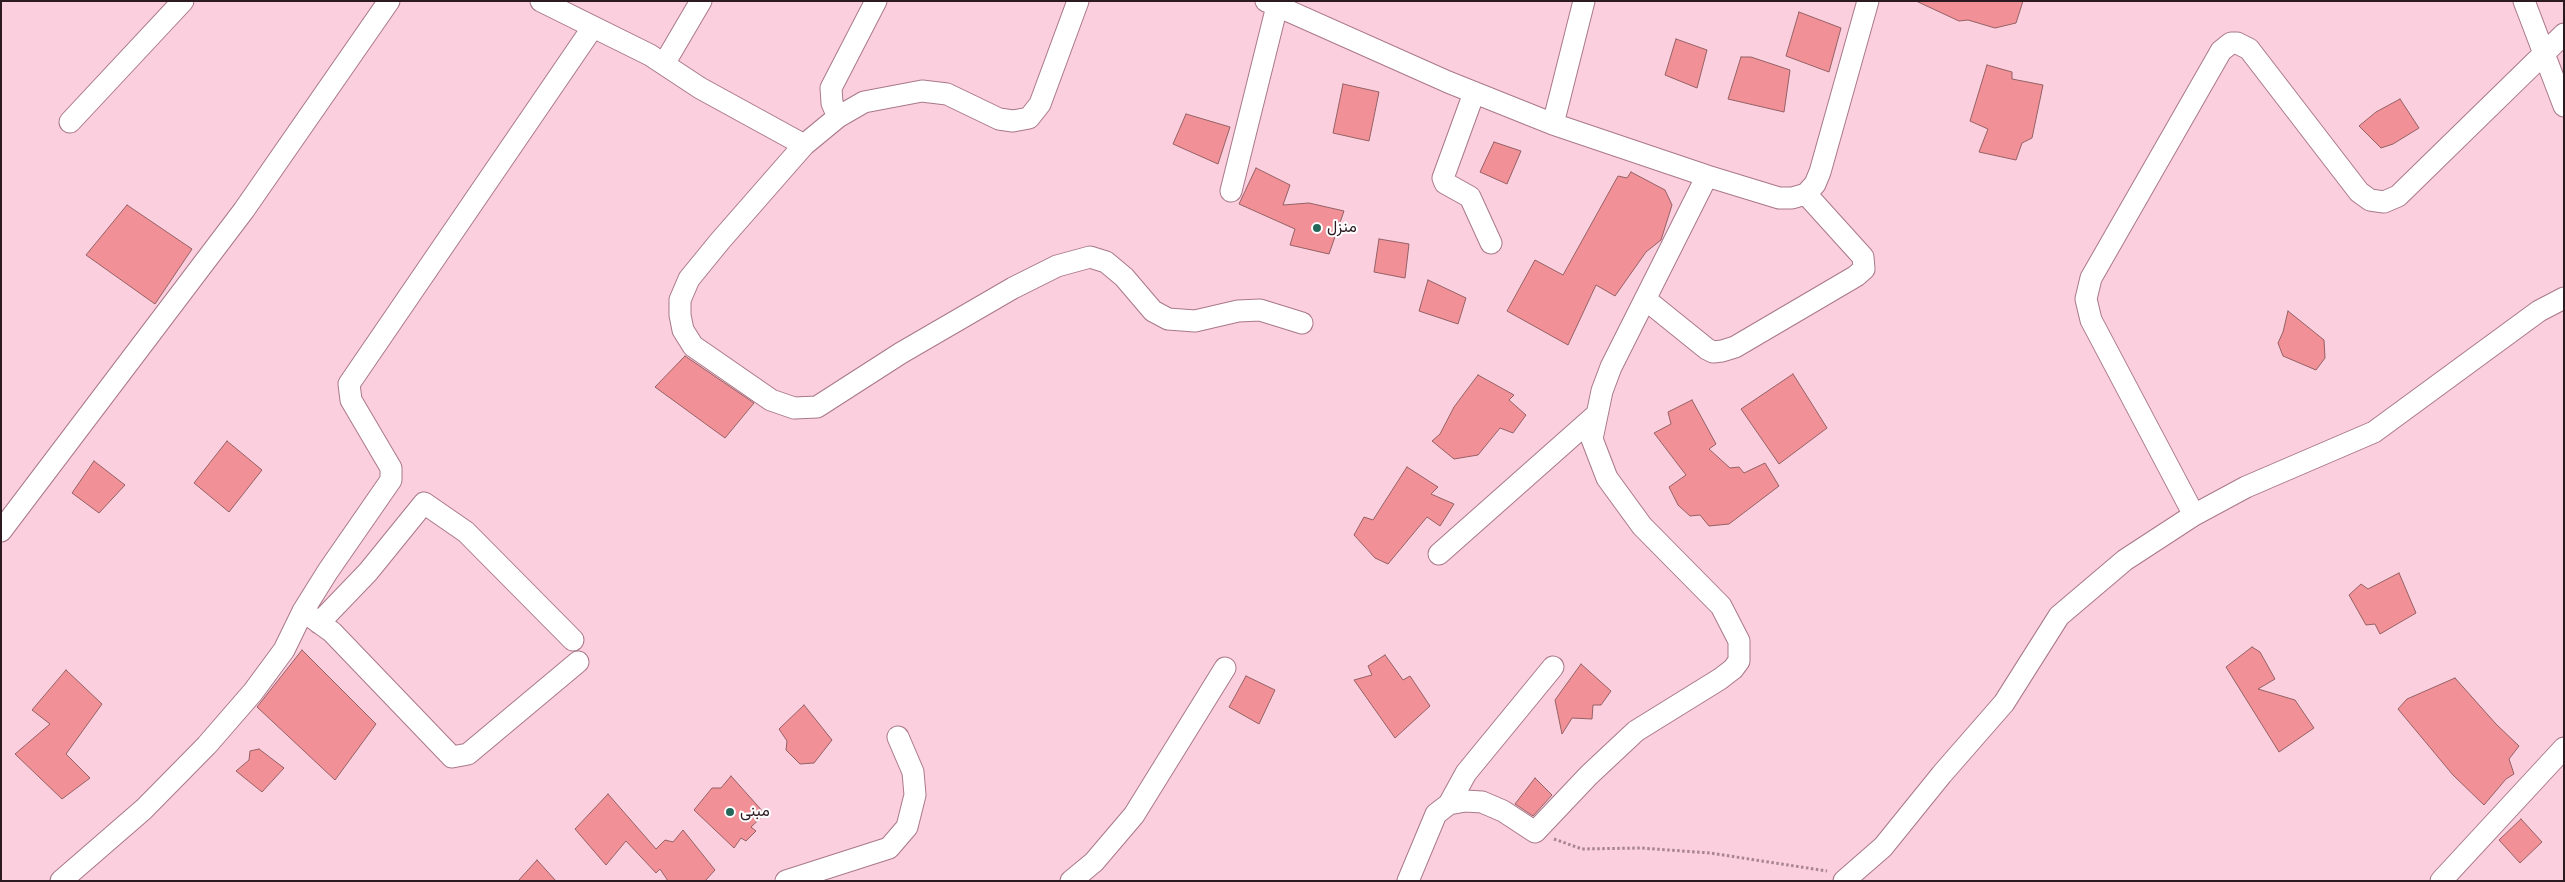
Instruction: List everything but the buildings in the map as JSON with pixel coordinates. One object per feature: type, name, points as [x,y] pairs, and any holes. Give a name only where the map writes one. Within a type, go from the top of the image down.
[{"type":"street","points":[[70,122],[183,1]]},
{"type":"street","points":[[1,532],[244,210],[390,1]]},
{"type":"street","points":[[541,1],[650,55],[700,88],[804,145]]},
{"type":"street","points":[[664,64],[701,1]]},
{"type":"street","points":[[838,117],[832,103],[831,88],[876,1]]},
{"type":"street","points":[[1078,1],[1040,104],[1029,118],[1013,121],[999,119],[947,94],[922,90],[864,102],[838,117],[804,145],[689,279],[680,300],[680,315],[684,330],[693,346],[771,400],[794,408],[817,407],[901,353],[1013,288],[1057,266],[1090,257],[1106,262],[1124,277],[1152,311],[1168,318],[1195,321],[1238,311],[1260,310],[1302,323]]},
{"type":"street","points":[[1553,124],[1584,1]]},
{"type":"street","points":[[1230,192],[1272,4],[1474,93],[1553,124],[1707,176],[1779,198],[1792,198],[1806,194],[1815,184],[1820,172],[1868,1]]},
{"type":"street","points":[[2524,1],[2564,106]]},
{"type":"street","points":[[61,881],[144,809],[207,745],[252,692],[311,617],[391,480],[390,468],[351,400],[349,384],[593,27]]},
{"type":"street","points":[[2194,515],[2091,320],[2086,299],[2091,278],[2221,51],[2231,43],[2237,43],[2249,49],[2359,192],[2377,202],[2392,200],[2398,196],[2564,34]]},
{"type":"street","points":[[1474,93],[1443,178],[1445,183],[1470,197],[1491,243]]},
{"type":"street","points":[[1449,804],[1465,801],[1482,802],[1503,811],[1534,832],[1589,775],[1636,731],[1720,679],[1733,669],[1739,660],[1739,640],[1721,606],[1642,526],[1606,478],[1592,439],[1602,391],[1611,367],[1707,176]]},
{"type":"street","points":[[1645,299],[1713,352],[1735,347],[1856,276],[1864,270],[1862,257],[1806,194]]},
{"type":"street","points":[[1848,878],[1883,846],[2004,703],[2059,616],[2125,560],[2194,515],[2291,466],[2374,432],[2539,311],[2564,298]]},
{"type":"street","points":[[1438,554],[1597,414]]},
{"type":"street","points":[[311,617],[368,572],[424,503],[466,532],[573,640]]},
{"type":"street","points":[[311,617],[332,632],[372,671],[452,757],[468,754],[578,662]]},
{"type":"street","points":[[1408,881],[1436,814],[1449,804],[1466,773],[1553,667]]},
{"type":"street","points":[[1071,881],[1094,862],[1134,814],[1225,668]]},
{"type":"street","points":[[786,881],[889,848],[907,827],[915,795],[913,772],[898,737]]},
{"type":"street","points":[[2441,881],[2498,816],[2563,752]]},
{"type":"path","points":[[1534,832],[1582,849],[1641,848],[1710,854],[1848,878]]},
{"type":"place","name":"منزل","points":[[1317,228]]},
{"type":"place","name":"مبنى","points":[[730,812]]}]
